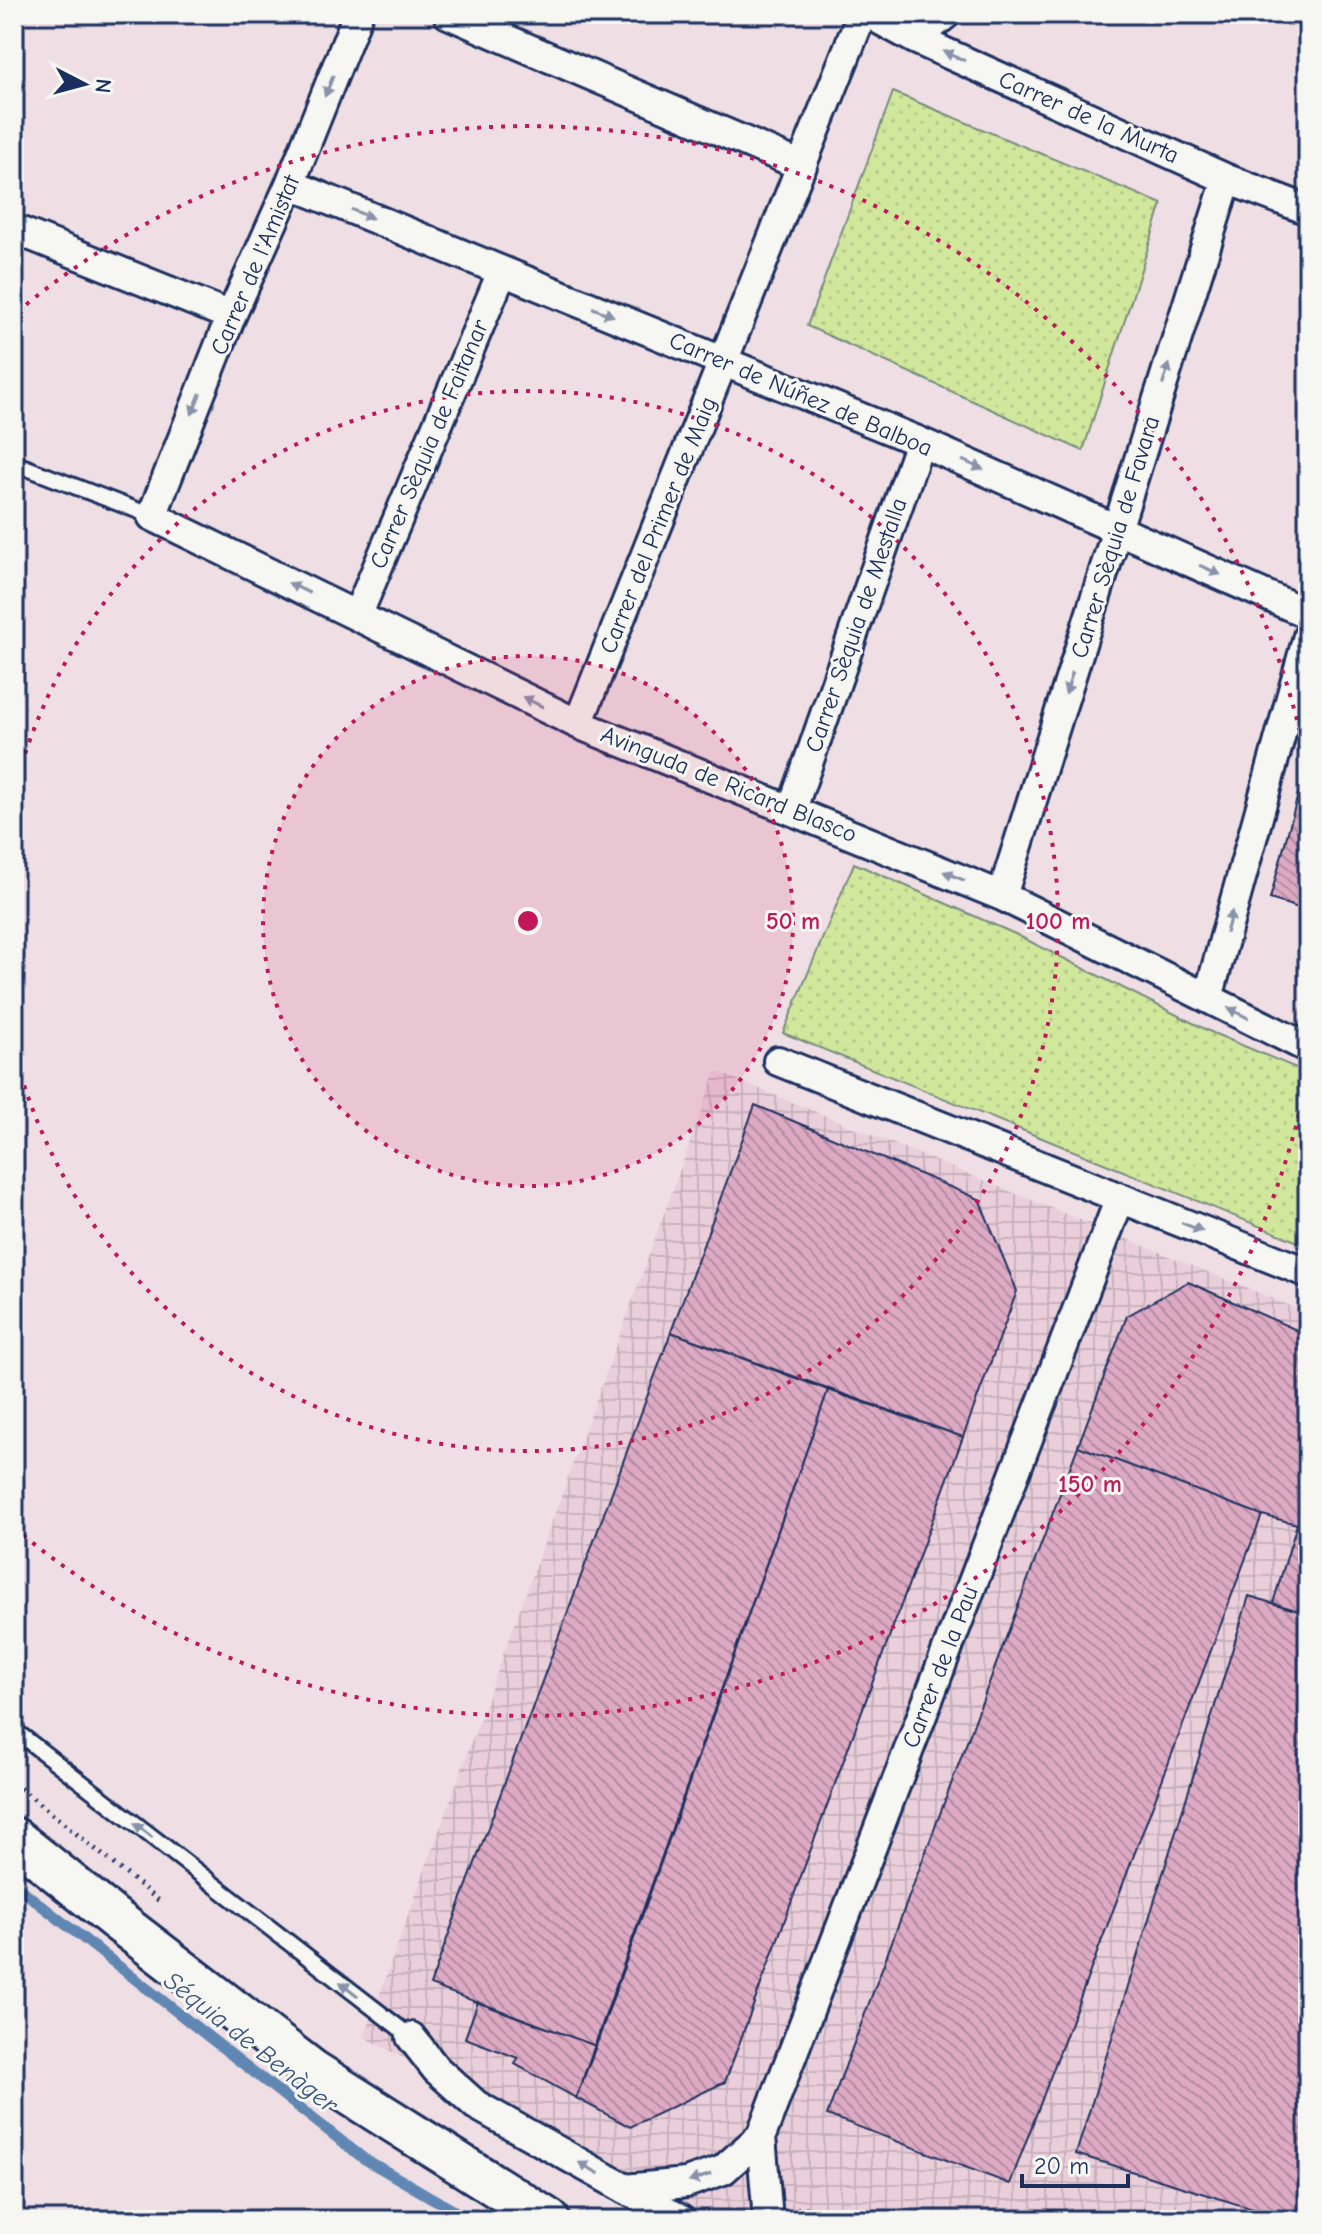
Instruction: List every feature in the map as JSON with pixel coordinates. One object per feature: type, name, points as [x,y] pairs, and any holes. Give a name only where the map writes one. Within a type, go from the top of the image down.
[{"type":"main road","points":[[14,1838],[313,2071],[549,2220]]},
{"type":"street","name":"Carrer de l'Amistat","points":[[152,516],[231,316],[290,184],[358,14]]},
{"type":"street","points":[[448,14],[802,166]]},
{"type":"street","name":"Carrer del Primer de Maig","points":[[578,724],[862,14]]},
{"type":"street","name":"Carrer de la Murta","points":[[877,14],[882,21],[915,39],[1227,179],[1308,210]]},
{"type":"street","points":[[915,39],[946,14]]},
{"type":"street","name":"Carrer Sèquia de Favara","points":[[1002,896],[1227,179]]},
{"type":"street","name":"Carrer de Núñez de Balboa","points":[[290,184],[920,442],[1308,614]]},
{"type":"street","points":[[14,229],[231,316]]},
{"type":"street","name":"Carrer Sèquia de Faitanar","points":[[357,616],[502,272]]},
{"type":"street","name":"Carrer Sèquia de Mestalla","points":[[792,809],[920,442]]},
{"type":"street","name":"Avinguda de Ricard Blasco","points":[[152,516],[578,724],[1002,896],[1308,1048]]},
{"type":"street","points":[[1208,998],[1308,636]]},
{"type":"street","points":[[778,1061],[1308,1273]]},
{"type":"street","name":"Carrer de la Pau","points":[[761,2136],[1120,1198]]},
{"type":"street","points":[[411,2037],[436,2069],[476,2105],[681,2220]]},
{"type":"street","points":[[625,2189],[686,2183],[723,2170],[761,2136]]},
{"type":"street","points":[[761,2136],[768,2220]]},
{"type":"lane","points":[[14,463],[152,516]]},
{"type":"lane","points":[[14,1730],[411,2037]]},
{"type":"path","points":[[14,1783],[167,1907]]},
{"type":"shaded area","points":[[716,1071],[1308,1313],[1308,2220],[711,2220],[364,2037]]},
{"type":"green space","points":[[893,92],[1162,204],[1083,451],[807,326]]},
{"type":"green space","points":[[854,863],[1015,934],[1213,1033],[1308,1073],[1308,1246],[783,1033]]},
{"type":"building","points":[[1308,757],[1308,911],[1270,899]]},
{"type":"building","points":[[755,1105],[979,1199],[1017,1291],[963,1437],[671,1332]]},
{"type":"building","points":[[1188,1282],[1308,1335],[1308,1527],[1262,1515],[1078,1446],[1127,1316]]},
{"type":"building","points":[[671,1332],[828,1390],[596,2046],[430,1985]]},
{"type":"building","points":[[828,1390],[963,1437],[725,2082],[630,2127],[576,2098]]},
{"type":"building","points":[[1078,1446],[1262,1515],[1010,2184],[827,2115]]},
{"type":"building","points":[[1297,1524],[1308,1527],[1308,1614],[1273,1603]]},
{"type":"building","points":[[1249,1596],[1308,1614],[1308,2220],[1288,2220],[1076,2154]]},
{"type":"building","points":[[478,2002],[596,2046],[576,2098],[515,2064],[518,2058],[465,2038]]},
{"type":"building","points":[[1237,2212],[1264,2220],[1234,2220]]},
{"type":"waterway","name":"Séquia de Benàger","points":[[14,1884],[363,2158],[470,2220]]}]
